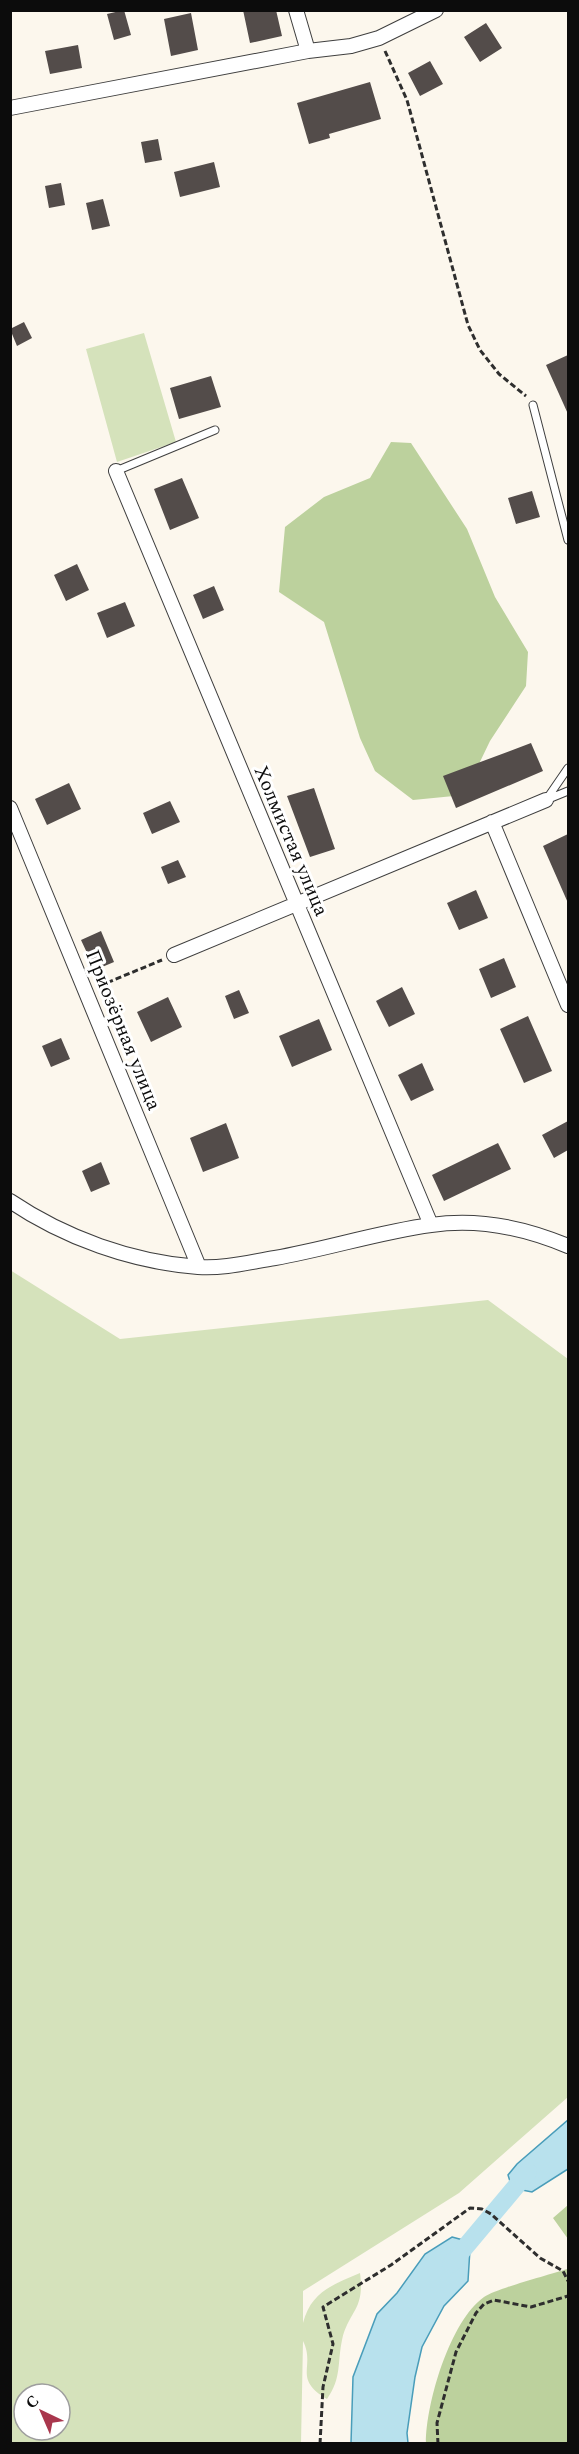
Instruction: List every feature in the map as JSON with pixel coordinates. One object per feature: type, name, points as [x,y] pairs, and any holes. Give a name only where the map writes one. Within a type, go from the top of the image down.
[{"type":"street","points":[[296,10],[308,51]]},
{"type":"street","points":[[10,108],[308,51],[351,46],[379,38],[436,10]]},
{"type":"street","name":"Холмистая улица","points":[[116,471],[431,1225]]},
{"type":"street","points":[[174,955],[546,800]]},
{"type":"street","name":"Приозёрная улица","points":[[10,808],[199,1267]]},
{"type":"street","points":[[492,822],[568,1005]]},
{"type":"street","points":[[10,1201],[30,1214],[70,1233],[123,1254],[199,1267],[241,1264],[297,1254],[431,1225],[488,1224],[519,1229],[568,1246]]},
{"type":"lane","points":[[533,405],[568,540]]},
{"type":"lane","points":[[116,471],[214,430]]},
{"type":"lane","points":[[546,800],[568,768]]},
{"type":"lane","points":[[546,800],[568,791]]},
{"type":"path","points":[[379,38],[407,100],[468,325],[480,350],[499,374],[520,390],[533,405]]},
{"type":"path","points":[[86,992],[174,955]]},
{"type":"path","points":[[320,2444],[322,2387],[333,2344],[323,2307],[391,2265],[470,2208],[482,2209],[491,2214],[540,2258],[563,2271],[568,2281]]},
{"type":"path","points":[[438,2444],[436,2423],[456,2352],[476,2313],[484,2304],[494,2300],[531,2307],[568,2296]]},
{"type":"green space","points":[[144,333],[176,442],[117,462],[86,349]]},
{"type":"green space","points":[[391,442],[411,443],[467,529],[495,597],[528,652],[526,686],[490,741],[464,795],[413,800],[375,771],[360,738],[324,622],[279,592],[285,527],[324,497],[370,478]]},
{"type":"green space","points":[[10,1270],[120,1339],[488,1300],[568,1359],[568,2097],[459,2193],[303,2291],[303,2323],[311,2304],[317,2297],[332,2286],[360,2273],[361,2286],[358,2303],[345,2330],[337,2377],[327,2399],[316,2392],[307,2378],[307,2358],[303,2341],[301,2443],[11,2443]]},
{"type":"green space","points":[[568,2205],[568,2239],[553,2218]]},
{"type":"green space","points":[[568,2265],[568,2443],[426,2443],[430,2407],[442,2364],[461,2324],[472,2309],[491,2293],[567,2269]]},
{"type":"water","points":[[568,2120],[568,2169],[532,2192],[512,2188],[508,2175],[517,2164]]},
{"type":"water","points":[[452,2237],[463,2240],[470,2249],[468,2281],[444,2306],[422,2347],[415,2377],[407,2433],[408,2443],[351,2443],[353,2377],[377,2314],[397,2293],[425,2254]]},
{"type":"building","points":[[124,10],[131,35],[114,40],[107,14]]},
{"type":"building","points":[[243,10],[276,10],[282,36],[250,43]]},
{"type":"building","points":[[191,13],[198,50],[171,56],[164,19]]},
{"type":"building","points":[[486,23],[502,48],[480,62],[464,37]]},
{"type":"building","points":[[78,45],[82,68],[50,74],[45,51]]},
{"type":"building","points":[[430,61],[443,84],[420,96],[408,73]]},
{"type":"building","points":[[370,82],[381,119],[329,134],[330,138],[309,144],[297,103]]},
{"type":"building","points":[[158,139],[162,160],[145,163],[141,142]]},
{"type":"building","points":[[214,162],[220,187],[180,197],[174,172]]},
{"type":"building","points":[[61,183],[65,205],[49,208],[45,186]]},
{"type":"building","points":[[103,199],[110,226],[92,230],[86,203]]},
{"type":"building","points":[[24,322],[32,338],[17,346],[10,329]]},
{"type":"building","points":[[568,355],[568,414],[546,365]]},
{"type":"building","points":[[211,376],[221,407],[179,419],[170,388]]},
{"type":"building","points":[[182,478],[199,518],[170,530],[154,489]]},
{"type":"building","points":[[532,491],[540,517],[516,524],[508,498]]},
{"type":"building","points":[[77,564],[89,590],[66,601],[54,575]]},
{"type":"building","points":[[214,586],[224,610],[203,619],[193,595]]},
{"type":"building","points":[[125,602],[135,626],[107,638],[97,613]]},
{"type":"building","points":[[531,743],[543,771],[456,808],[443,776]]},
{"type":"building","points":[[69,783],[81,809],[47,825],[35,799]]},
{"type":"building","points":[[314,788],[335,849],[310,857],[287,796]]},
{"type":"building","points":[[170,801],[180,822],[152,834],[143,813]]},
{"type":"building","points":[[568,834],[568,903],[543,846]]},
{"type":"building","points":[[178,860],[186,877],[168,884],[161,867]]},
{"type":"building","points":[[476,890],[488,918],[459,930],[447,903]]},
{"type":"building","points":[[101,931],[114,962],[95,970],[81,940]]},
{"type":"building","points":[[504,958],[516,987],[491,998],[479,969]]},
{"type":"building","points":[[402,987],[415,1014],[389,1027],[376,1001]]},
{"type":"building","points":[[239,990],[249,1013],[234,1019],[225,996]]},
{"type":"building","points":[[168,997],[182,1027],[151,1042],[137,1012]]},
{"type":"building","points":[[528,1016],[552,1071],[524,1083],[500,1029]]},
{"type":"building","points":[[319,1019],[332,1050],[292,1067],[279,1036]]},
{"type":"building","points":[[61,1038],[70,1059],[51,1067],[42,1046]]},
{"type":"building","points":[[422,1063],[434,1090],[411,1101],[398,1075]]},
{"type":"building","points":[[568,1121],[568,1150],[554,1158],[542,1135]]},
{"type":"building","points":[[226,1123],[239,1158],[203,1172],[190,1138]]},
{"type":"building","points":[[498,1143],[511,1169],[444,1201],[432,1175]]},
{"type":"building","points":[[101,1162],[110,1184],[91,1192],[82,1171]]},
{"type":"waterway","points":[[451,2264],[528,2172]]}]
